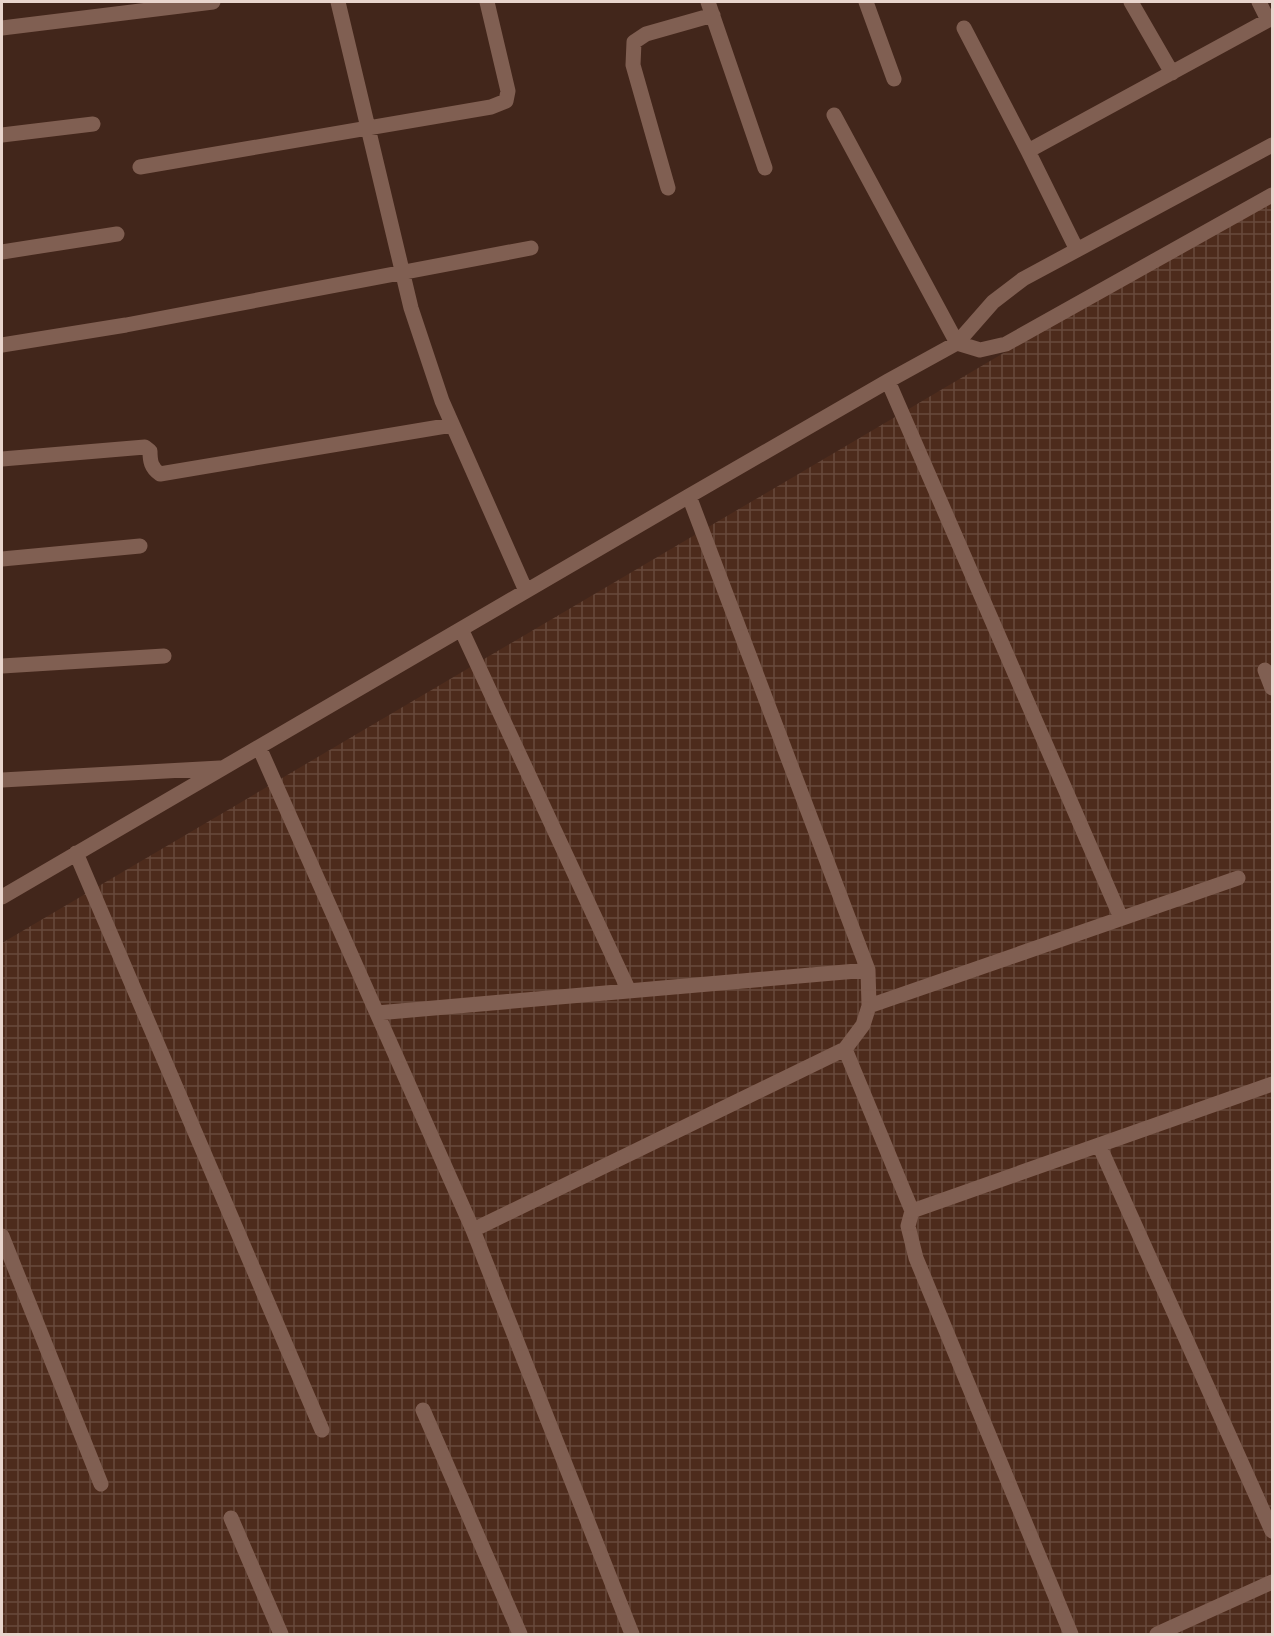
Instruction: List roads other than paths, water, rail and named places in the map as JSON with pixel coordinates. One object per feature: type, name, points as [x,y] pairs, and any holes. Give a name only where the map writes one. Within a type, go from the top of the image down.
[{"type":"street","points":[[2,28],[213,2]]},
{"type":"street","points":[[338,2],[411,308],[441,401],[526,591]]},
{"type":"street","points":[[140,167],[369,129],[491,107],[506,102],[508,91],[487,2]]},
{"type":"street","points":[[866,2],[894,79]]},
{"type":"street","points":[[1131,2],[1172,73]]},
{"type":"street","points":[[1028,151],[1270,19],[1259,2]]},
{"type":"street","points":[[668,188],[633,65],[634,42],[646,34],[710,8],[765,168]]},
{"type":"street","points":[[964,28],[1077,250]]},
{"type":"street","points":[[834,115],[957,344],[980,350],[1006,344],[1272,195]]},
{"type":"street","points":[[2,135],[93,124]]},
{"type":"street","points":[[2,897],[689,496],[888,381],[957,344],[993,302],[1023,279],[1272,145]]},
{"type":"street","points":[[2,252],[117,234]]},
{"type":"street","points":[[2,345],[126,325],[531,248]]},
{"type":"street","points":[[888,381],[1120,918]]},
{"type":"street","points":[[2,459],[145,447],[150,451],[150,462],[154,470],[160,474],[452,425]]},
{"type":"street","points":[[473,1230],[845,1049],[863,1025],[869,1006],[867,970],[689,496]]},
{"type":"street","points":[[2,559],[140,546]]},
{"type":"street","points":[[461,629],[628,991]]},
{"type":"street","points":[[2,666],[164,656]]},
{"type":"street","points":[[1265,670],[1272,688]]},
{"type":"street","points":[[259,747],[473,1230],[632,1635]]},
{"type":"street","points":[[2,780],[223,768]]},
{"type":"street","points":[[76,854],[322,1430]]},
{"type":"street","points":[[869,1006],[1238,878]]},
{"type":"street","points":[[377,1013],[867,970]]},
{"type":"street","points":[[845,1049],[912,1211],[908,1226],[916,1258],[1071,1635]]},
{"type":"street","points":[[912,1211],[1272,1084]]},
{"type":"street","points":[[1099,1145],[1272,1530]]},
{"type":"street","points":[[2,1236],[101,1484]]},
{"type":"street","points":[[423,1410],[520,1635]]},
{"type":"street","points":[[231,1518],[281,1635]]},
{"type":"street","points":[[1157,1635],[1272,1582]]}]
